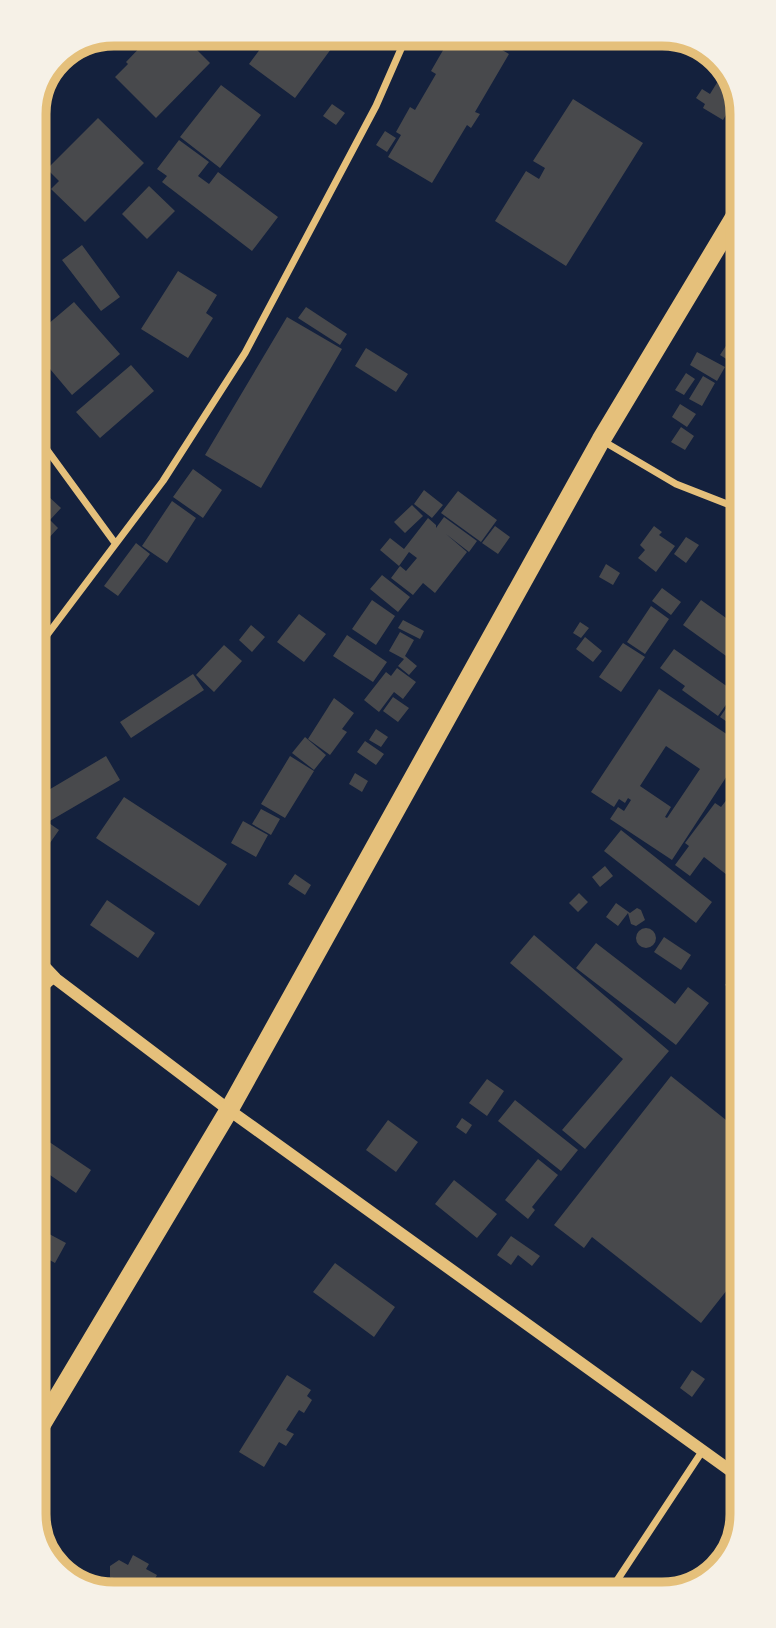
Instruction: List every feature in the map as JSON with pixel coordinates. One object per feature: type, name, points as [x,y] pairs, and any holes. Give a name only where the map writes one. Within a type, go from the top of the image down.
[{"type":"highway","points":[[45,1418],[229,1110],[601,440],[730,225]]},
{"type":"street","points":[[46,637],[163,481],[245,353],[376,106],[403,46]]},
{"type":"street","points":[[601,440],[676,484],[730,505]]},
{"type":"street","points":[[46,448],[115,543]]},
{"type":"street","points":[[45,968],[56,979],[229,1110],[730,1469]]},
{"type":"street","points":[[616,1582],[703,1449]]},
{"type":"lane","points":[[45,989],[56,979]]},
{"type":"building","points":[[142,45],[152,45],[155,48],[158,45],[192,45],[210,63],[156,118],[115,77]]},
{"type":"building","points":[[263,45],[326,45],[331,49],[295,98],[249,64]]},
{"type":"building","points":[[446,46],[495,46],[509,54],[475,112],[480,114],[471,128],[467,125],[432,183],[388,157],[401,135],[396,132],[410,107],[415,110],[436,74],[431,71]]},
{"type":"building","points":[[718,81],[723,84],[730,108],[723,120],[703,108],[705,104],[696,98],[702,89],[710,94]]},
{"type":"building","points":[[221,85],[261,115],[220,168],[180,137]]},
{"type":"building","points":[[573,99],[643,143],[566,266],[495,221],[526,171],[539,179],[545,168],[533,161]]},
{"type":"building","points":[[332,104],[345,113],[336,125],[323,116]]},
{"type":"building","points":[[98,118],[144,163],[85,222],[51,189],[59,181],[47,169]]},
{"type":"building","points":[[385,131],[396,138],[387,152],[376,145]]},
{"type":"building","points":[[179,140],[209,162],[198,176],[209,184],[218,172],[278,217],[252,251],[162,182],[167,176],[157,169]]},
{"type":"building","points":[[149,186],[175,211],[147,239],[122,214]]},
{"type":"building","points":[[82,245],[120,297],[101,311],[62,260]]},
{"type":"building","points":[[178,271],[217,295],[206,313],[213,318],[188,358],[141,329]]},
{"type":"building","points":[[74,302],[120,354],[72,395],[46,364],[46,326]]},
{"type":"building","points":[[306,307],[347,334],[340,345],[298,318]]},
{"type":"building","points":[[287,317],[342,349],[261,488],[205,455]]},
{"type":"building","points":[[730,340],[730,361],[720,355]]},
{"type":"building","points":[[366,348],[408,374],[396,392],[355,366]]},
{"type":"building","points":[[697,352],[725,367],[717,381],[690,365]]},
{"type":"building","points":[[131,365],[154,391],[100,438],[76,412]]},
{"type":"building","points":[[686,373],[695,379],[684,395],[675,390]]},
{"type":"building","points":[[703,376],[715,383],[702,406],[689,399]]},
{"type":"building","points":[[680,404],[696,414],[687,427],[672,417]]},
{"type":"building","points":[[681,427],[694,436],[685,450],[671,442]]},
{"type":"building","points":[[193,469],[222,490],[203,518],[173,497]]},
{"type":"building","points":[[424,490],[443,505],[432,518],[414,504]]},
{"type":"building","points":[[458,491],[497,520],[481,542],[441,513]]},
{"type":"building","points":[[46,494],[61,508],[50,520],[58,528],[46,541]]},
{"type":"building","points":[[172,501],[196,518],[167,563],[142,546]]},
{"type":"building","points":[[412,505],[423,516],[405,533],[394,522]]},
{"type":"building","points":[[444,517],[477,541],[469,552],[446,534],[467,552],[435,593],[423,583],[413,595],[391,578],[400,566],[406,571],[417,558],[409,552],[399,566],[380,550],[390,538],[404,549],[428,518],[436,528]]},
{"type":"building","points":[[495,526],[510,537],[498,554],[482,543]]},
{"type":"building","points":[[654,526],[662,532],[659,535],[675,546],[656,572],[638,558],[645,550],[640,545]]},
{"type":"building","points":[[686,537],[699,545],[686,563],[674,554]]},
{"type":"building","points":[[136,543],[150,554],[118,596],[104,586]]},
{"type":"building","points":[[606,564],[620,573],[613,585],[599,577]]},
{"type":"building","points":[[382,575],[410,597],[398,612],[370,589]]},
{"type":"building","points":[[662,588],[681,602],[671,615],[652,601]]},
{"type":"building","points":[[372,600],[395,616],[376,645],[352,629]]},
{"type":"building","points":[[701,600],[730,621],[730,659],[683,625]]},
{"type":"building","points":[[651,606],[669,619],[645,654],[627,642]]},
{"type":"building","points":[[299,614],[326,634],[304,662],[277,642]]},
{"type":"building","points":[[403,620],[424,631],[420,639],[398,628]]},
{"type":"building","points":[[580,622],[589,628],[581,638],[573,633]]},
{"type":"building","points":[[251,625],[265,637],[252,652],[239,640]]},
{"type":"building","points":[[400,632],[414,640],[405,656],[417,666],[409,675],[398,666],[404,659],[389,651]]},
{"type":"building","points":[[347,635],[387,662],[373,682],[333,656]]},
{"type":"building","points":[[585,637],[602,651],[593,662],[576,649]]},
{"type":"building","points":[[623,643],[645,657],[621,692],[599,677]]},
{"type":"building","points":[[224,645],[242,661],[214,692],[196,675]]},
{"type":"building","points":[[674,649],[730,688],[730,699],[718,716],[682,690],[685,686],[660,668]]},
{"type":"building","points":[[397,668],[416,682],[403,699],[394,692],[379,712],[364,700],[386,672],[391,676]]},
{"type":"building","points":[[193,674],[204,690],[131,738],[120,722]]},
{"type":"building","points":[[659,689],[730,736],[730,771],[672,860],[610,819],[618,807],[624,811],[631,800],[628,798],[625,803],[619,799],[614,807],[591,792]],"holes":[[[666,746],[700,769],[667,818],[665,817],[671,807],[640,786]]]},
{"type":"building","points":[[393,697],[409,708],[398,722],[383,711]]},
{"type":"building","points":[[334,698],[354,713],[342,729],[347,732],[330,755],[308,739]]},
{"type":"building","points":[[730,702],[730,724],[720,717]]},
{"type":"building","points":[[376,729],[388,737],[381,747],[369,740]]},
{"type":"building","points":[[305,737],[326,755],[314,770],[292,753]]},
{"type":"building","points":[[365,741],[384,754],[376,765],[357,752]]},
{"type":"building","points":[[106,756],[120,780],[48,822],[45,819],[46,792]]},
{"type":"building","points":[[290,756],[314,771],[285,818],[261,804]]},
{"type":"building","points":[[355,773],[368,781],[362,792],[349,784]]},
{"type":"building","points":[[124,797],[227,864],[199,906],[96,838]]},
{"type":"building","points":[[728,798],[730,800],[730,871],[727,875],[704,857],[690,876],[675,865],[689,846],[685,843],[715,803],[721,807]]},
{"type":"building","points":[[261,809],[280,819],[271,835],[252,824]]},
{"type":"building","points":[[45,821],[59,830],[45,849]]},
{"type":"building","points":[[243,821],[268,835],[256,857],[231,843]]},
{"type":"building","points":[[621,830],[712,902],[696,923],[604,851]]},
{"type":"building","points":[[605,866],[613,876],[600,887],[592,877]]},
{"type":"building","points":[[295,874],[311,885],[305,895],[288,884]]},
{"type":"building","points":[[579,893],[588,902],[578,912],[569,903]]},
{"type":"building","points":[[107,900],[155,933],[138,958],[90,925]]},
{"type":"building","points":[[616,903],[630,913],[637,908],[641,910],[645,920],[636,926],[631,924],[628,913],[618,926],[606,917]]},
{"type":"building","points":[[646,928],[653,931],[656,938],[653,945],[646,948],[639,945],[636,938],[639,931]]},
{"type":"building","points":[[534,935],[669,1051],[585,1149],[562,1130],[623,1059],[510,963]]},
{"type":"building","points":[[664,937],[691,955],[681,970],[654,952]]},
{"type":"building","points":[[596,943],[675,1004],[688,987],[709,1003],[676,1045],[576,968]]},
{"type":"building","points":[[671,1076],[730,1123],[730,1286],[701,1323],[592,1237],[584,1248],[554,1225]]},
{"type":"building","points":[[487,1079],[504,1091],[487,1116],[469,1103]]},
{"type":"building","points":[[515,1100],[578,1150],[561,1171],[498,1121]]},
{"type":"building","points":[[462,1118],[472,1125],[466,1134],[456,1127]]},
{"type":"building","points":[[388,1120],[418,1142],[396,1172],[366,1150]]},
{"type":"building","points":[[45,1139],[91,1170],[76,1193],[45,1172]]},
{"type":"building","points":[[538,1159],[558,1175],[532,1207],[535,1210],[528,1219],[505,1200]]},
{"type":"building","points":[[454,1180],[497,1214],[477,1238],[435,1204]]},
{"type":"building","points":[[45,1232],[66,1243],[55,1263],[45,1258]]},
{"type":"building","points":[[511,1236],[540,1256],[532,1266],[518,1255],[511,1265],[497,1255]]},
{"type":"building","points":[[335,1263],[395,1307],[374,1337],[313,1292]]},
{"type":"building","points":[[692,1370],[705,1379],[692,1397],[680,1388]]},
{"type":"building","points":[[287,1375],[311,1390],[307,1396],[312,1400],[304,1413],[299,1410],[286,1430],[294,1434],[286,1446],[279,1442],[264,1467],[239,1452]]},
{"type":"building","points":[[133,1555],[149,1564],[146,1569],[157,1575],[153,1582],[119,1582],[110,1577],[110,1566],[119,1560],[128,1565]]}]
